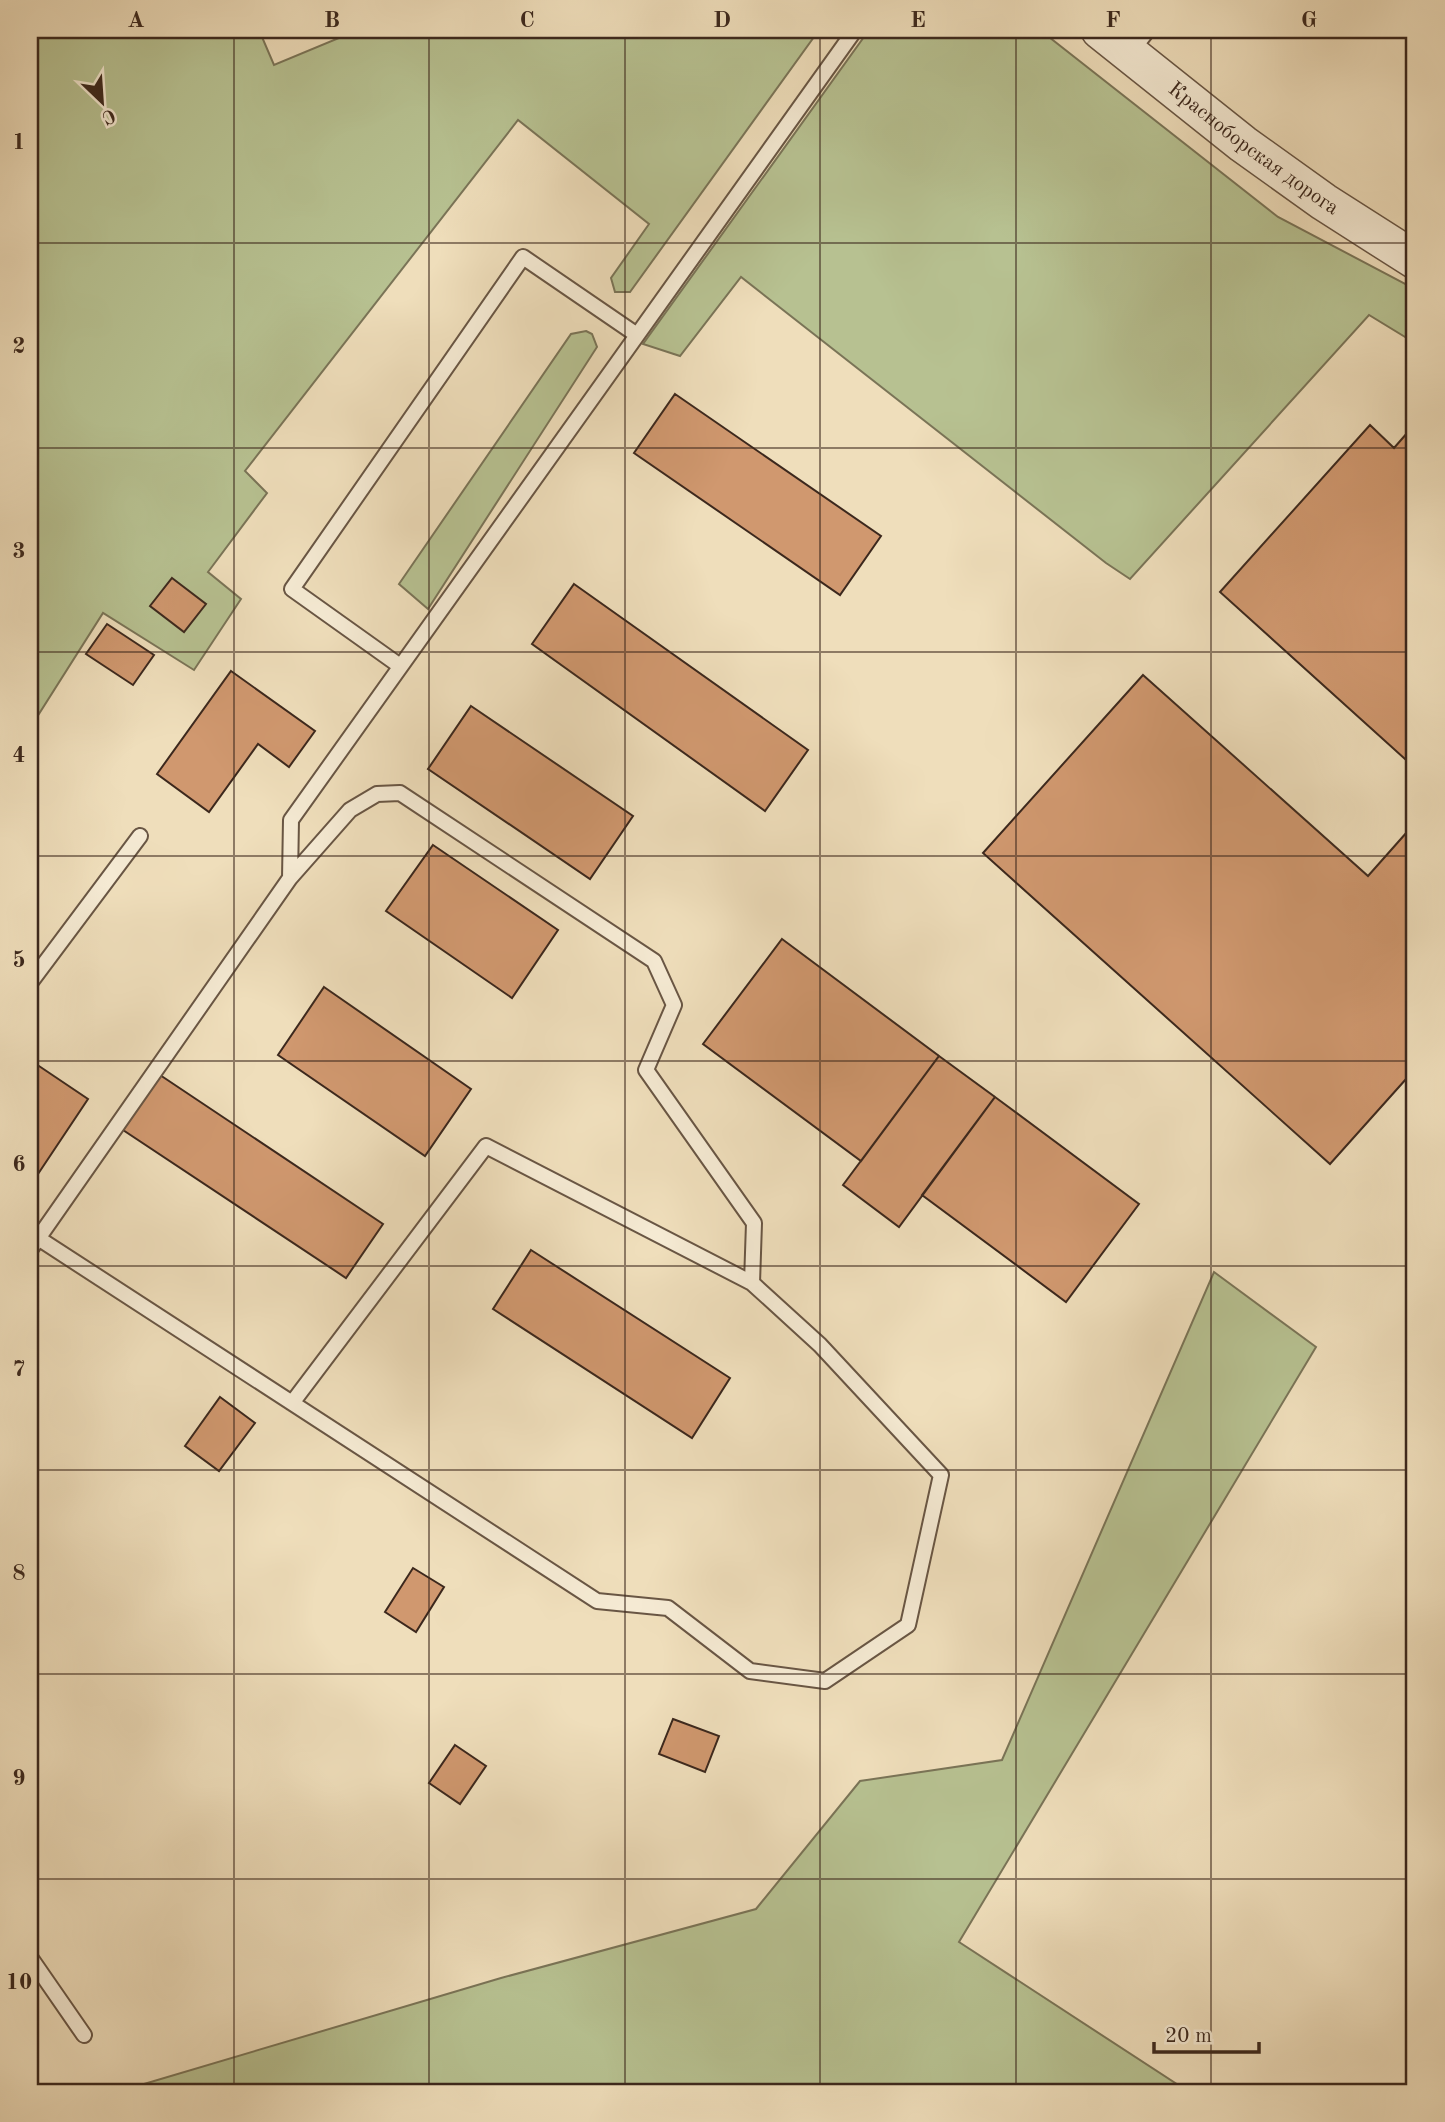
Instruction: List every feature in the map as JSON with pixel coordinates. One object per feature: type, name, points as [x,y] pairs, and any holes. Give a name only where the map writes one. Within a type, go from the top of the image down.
[{"type":"street","name":"Красноборская дорога","points":[[1100,30],[1139,42],[1242,144],[1324,202],[1415,260]]},
{"type":"lane","points":[[290,878],[291,820],[855,30]]},
{"type":"lane","points":[[400,666],[292,589],[523,257],[637,335]]},
{"type":"lane","points":[[292,1403],[486,1146],[752,1283],[820,1345],[942,1475],[908,1625],[825,1681],[750,1671],[668,1608],[597,1601],[292,1403],[34,1244],[290,878],[350,810],[377,794],[400,793],[654,961],[674,1005],[646,1070],[754,1223],[752,1283]]},
{"type":"lane","points":[[30,983],[140,836]]},
{"type":"lane","points":[[30,1957],[85,2035]]},
{"type":"green space","points":[[30,30],[259,30],[274,65],[358,30],[819,30],[630,292],[615,292],[611,278],[649,224],[518,120],[245,471],[267,493],[208,572],[241,599],[194,670],[103,613],[30,728]]},
{"type":"green space","points":[[869,30],[1040,30],[1278,217],[1415,289],[1415,343],[1369,315],[1130,579],[741,277],[680,356],[643,344]]},
{"type":"green space","points":[[586,331],[592,334],[597,347],[428,609],[399,584],[571,334]]},
{"type":"green space","points":[[1214,1272],[1316,1347],[959,1942],[1189,2092],[117,2092],[501,1978],[756,1909],[860,1781],[1002,1760]]},
{"type":"building","points":[[675,394],[881,536],[840,595],[634,453]]},
{"type":"building","points":[[1415,424],[1415,768],[1220,592],[1370,425],[1394,448]]},
{"type":"building","points":[[172,578],[206,604],[184,632],[150,606]]},
{"type":"building","points":[[574,584],[808,750],[765,811],[532,644]]},
{"type":"building","points":[[107,624],[154,655],[133,685],[86,654]]},
{"type":"building","points":[[231,671],[315,731],[289,767],[258,744],[209,812],[157,774]]},
{"type":"building","points":[[1143,675],[1368,876],[1415,823],[1415,1069],[1330,1164],[983,853]]},
{"type":"building","points":[[471,706],[633,816],[590,879],[428,769]]},
{"type":"building","points":[[433,845],[558,930],[512,998],[386,911]]},
{"type":"building","points":[[782,939],[939,1056],[861,1161],[703,1044]]},
{"type":"building","points":[[324,987],[471,1089],[425,1156],[278,1055]]},
{"type":"building","points":[[939,1056],[995,1097],[899,1227],[843,1185]]},
{"type":"building","points":[[36,1064],[88,1099],[30,1186],[30,1074]]},
{"type":"building","points":[[160,1075],[383,1224],[346,1278],[123,1130]]},
{"type":"building","points":[[995,1097],[1139,1204],[1066,1302],[922,1195]]},
{"type":"building","points":[[531,1250],[730,1378],[692,1438],[493,1309]]},
{"type":"building","points":[[220,1397],[255,1423],[219,1471],[185,1446]]},
{"type":"building","points":[[413,1568],[444,1587],[416,1632],[385,1612]]},
{"type":"building","points":[[673,1719],[719,1736],[705,1772],[659,1754]]},
{"type":"building","points":[[455,1745],[486,1766],[460,1804],[429,1783]]}]
